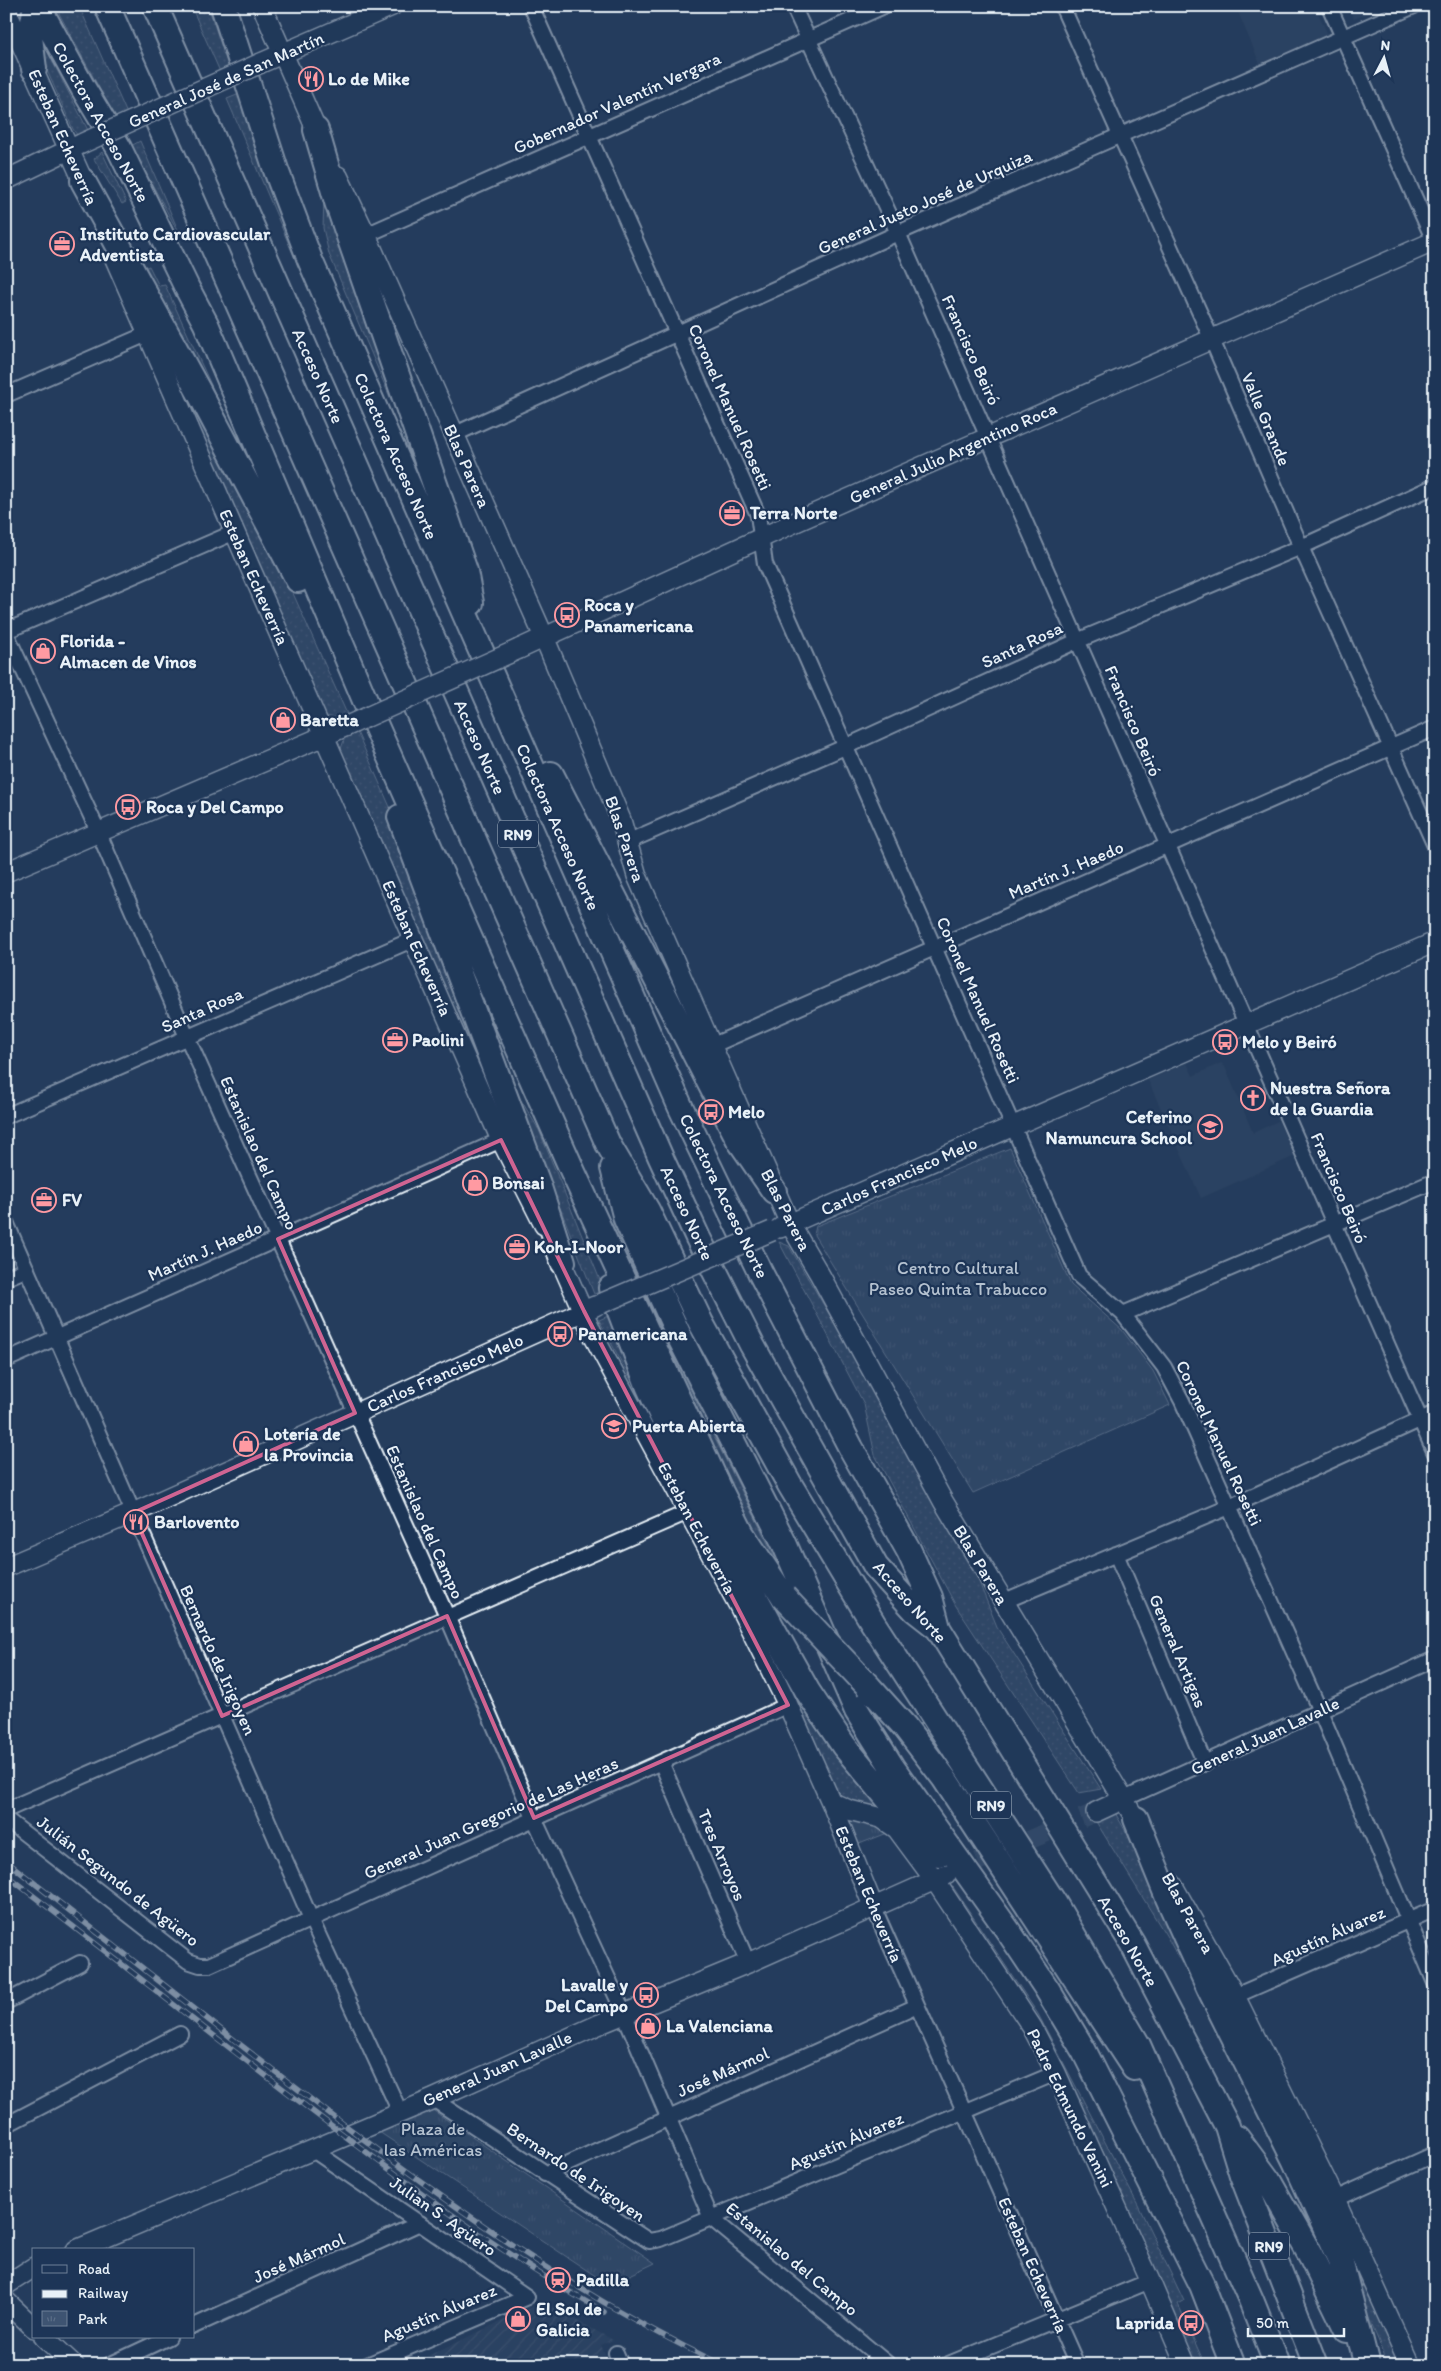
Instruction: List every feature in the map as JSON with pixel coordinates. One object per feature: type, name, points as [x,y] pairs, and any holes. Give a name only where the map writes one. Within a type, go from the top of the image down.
[{"type":"highway","points":[[34,69],[30,36],[37,6]]},
{"type":"highway","name":"Colectora Acceso Norte","points":[[37,6],[83,88],[120,148],[206,324],[368,707],[573,1172]]},
{"type":"highway","name":"Acceso Norte","points":[[107,6],[608,1144],[647,1210],[701,1323],[790,1485],[873,1623],[1055,1904],[1138,2045],[1251,2300],[1277,2365]]},
{"type":"highway","name":"Acceso Norte","points":[[155,6],[661,1158],[698,1238],[752,1345],[876,1567],[915,1610],[938,1628],[1132,1943],[1227,2126],[1242,2175],[1316,2365]]},
{"type":"highway","name":"Colectora Acceso Norte","points":[[223,6],[276,170],[310,260],[680,1106],[769,1290],[851,1448],[909,1551],[930,1597],[938,1628]]},
{"type":"highway","points":[[316,130],[337,202],[465,571],[481,651]]},
{"type":"highway","points":[[83,181],[199,392],[336,654],[368,707],[399,813],[538,1184],[563,1262]]},
{"type":"highway","points":[[500,694],[546,764],[739,1140],[774,1191]]},
{"type":"highway","points":[[608,1144],[626,1219],[681,1340],[784,1543],[857,1711],[892,1768],[1047,1989],[1092,2065],[1202,2285],[1233,2365]]},
{"type":"highway","points":[[573,1172],[602,1262],[648,1385],[667,1428],[694,1487],[808,1692],[844,1746],[911,1826],[983,1898]]},
{"type":"highway","points":[[573,1172],[721,1492],[747,1542],[784,1597],[905,1727],[949,1786],[1176,2132]]},
{"type":"highway","points":[[1130,1809],[1209,1988],[1295,2161],[1340,2260],[1366,2365]]},
{"type":"highway","points":[[1227,2126],[1268,2180],[1311,2256],[1366,2365]]},
{"type":"street","name":"Blas Parera","points":[[262,6],[316,130],[366,235],[544,637],[620,820],[637,876],[790,1224],[943,1501],[1002,1602],[1130,1809],[1235,1996],[1335,2199],[1410,2365]]},
{"type":"street","name":"General José de San Martín","points":[[6,180],[261,63],[392,6]]},
{"type":"street","name":"Coronel Manuel Rosetti","points":[[531,6],[758,515],[766,564],[1079,1276],[1123,1314],[1164,1367],[1182,1401],[1320,1711],[1435,1983]]},
{"type":"street","name":"Francisco Beiró","points":[[793,6],[989,437],[1166,847],[1247,1022],[1435,1453]]},
{"type":"street","name":"Gobernador Valentín Vergara","points":[[366,235],[884,6]]},
{"type":"street","name":"Valle Grande","points":[[1062,6],[1212,340],[1301,547],[1435,846]]},
{"type":"street","points":[[1329,6],[1435,242]]},
{"type":"street","name":"General Justo José de Urquiza","points":[[453,435],[898,234],[1414,6]]},
{"type":"street","name":"Esteban Echeverría","points":[[6,10],[34,69],[77,146],[83,181],[147,334],[501,1140],[563,1262],[592,1308],[594,1337],[688,1512],[788,1705],[832,1802],[873,1906],[1077,2365]]},
{"type":"street","name":"General Julio Argentino Roca","points":[[6,872],[98,831],[325,736],[762,538],[1435,242]]},
{"type":"street","points":[[6,395],[147,334]]},
{"type":"street","name":"Santa Rosa","points":[[627,842],[847,746],[1077,640],[1301,547],[1435,486]]},
{"type":"street","points":[[6,632],[235,532]]},
{"type":"street","name":"Estanislao del Campo","points":[[6,632],[98,831],[187,1037],[448,1616],[534,1818],[624,2013],[711,2218],[889,2365]]},
{"type":"street","name":"Martín J. Haedo","points":[[712,1046],[1435,728]]},
{"type":"street","name":"Santa Rosa","points":[[6,1116],[414,939]]},
{"type":"street","name":"Carlos Francisco Melo","points":[[6,1567],[134,1513],[592,1308],[790,1224],[1247,1022],[1435,942]]},
{"type":"street","name":"Martín J. Haedo","points":[[6,1360],[501,1140]]},
{"type":"street","points":[[1123,1314],[1435,1181]]},
{"type":"street","name":"Bernardo de Irigoyen","points":[[6,1222],[311,1919],[400,2112]]},
{"type":"street","points":[[6,1278],[27,1269]]},
{"type":"street","points":[[1002,1602],[1229,1507],[1435,1413]]},
{"type":"street","points":[[6,1810],[688,1512]]},
{"type":"street","name":"General Artigas","points":[[1116,1554],[1205,1764]]},
{"type":"street","name":"General Juan Lavalle","points":[[1096,1812],[1130,1809],[1205,1764],[1435,1659]]},
{"type":"street","name":"General Juan Gregorio de Las Heras","points":[[208,1964],[788,1705]]},
{"type":"street","name":"Tres Arroyos","points":[[661,1762],[748,1962]]},
{"type":"street","name":"Padre Edmundo Vanini","points":[[832,1802],[890,1822],[940,1877],[1032,2027],[1056,2073],[1186,2365]]},
{"type":"street","name":"Julián Segundo de Agüero","points":[[6,1819],[188,1961],[200,1965],[208,1964]]},
{"type":"street","name":"General Juan Lavalle","points":[[81,2248],[433,2099],[624,2013],[748,1962],[940,1877]]},
{"type":"street","name":"Agustín Álvarez","points":[[1235,1996],[1435,1909]]},
{"type":"street","points":[[6,2002],[80,1963]]},
{"type":"street","name":"José Mármol","points":[[545,2174],[917,2006]]},
{"type":"street","points":[[6,2125],[180,2034]]},
{"type":"street","name":"Agustín Álvarez","points":[[649,2241],[661,2239],[1056,2073]]},
{"type":"street","name":"Bernardo de Irigoyen","points":[[433,2099],[649,2241]]},
{"type":"street","name":"Julian S. Agüero","points":[[313,2150],[527,2297]]},
{"type":"street","points":[[1335,2199],[1435,2154]]},
{"type":"street","name":"José Mármol","points":[[195,2326],[420,2223]]},
{"type":"street","points":[[6,2285],[32,2268]]},
{"type":"street","points":[[946,2365],[1150,2281]]},
{"type":"street","name":"Agustín Álvarez","points":[[366,2365],[527,2297]]},
{"type":"street","points":[[6,2301],[32,2326]]},
{"type":"street","points":[[45,2338],[74,2365]]},
{"type":"street","points":[[109,2365],[167,2338]]},
{"type":"highlighted area","points":[[501,1140],[584,1311],[788,1705],[534,1818],[447,1616],[222,1716],[133,1513],[355,1413],[278,1239]]},
{"type":"shaded area","points":[[1315,6],[1328,35],[1260,64],[1236,7]]},
{"type":"shaded area","points":[[1348,6],[1385,6],[1354,19]]},
{"type":"shaded area","name":"Ceferino Namuncura School","points":[[1187,1063],[1193,1076],[1221,1063],[1225,1067],[1253,1133],[1278,1121],[1295,1156],[1201,1198],[1148,1080]]},
{"type":"shaded area","points":[[543,2302],[613,2340],[601,2345],[610,2365],[408,2365]]},
{"type":"green space","points":[[55,6],[79,6],[128,116],[117,121]]},
{"type":"green space","points":[[191,6],[208,6],[229,69],[221,74]]},
{"type":"green space","points":[[43,43],[90,134],[83,138],[77,135],[73,129],[41,57]]},
{"type":"green space","points":[[242,93],[259,155],[302,275],[227,99]]},
{"type":"green space","points":[[140,141],[181,237],[131,146]]},
{"type":"green space","points":[[311,151],[412,449],[329,254],[323,228],[324,199]]},
{"type":"green space","points":[[102,152],[126,202],[122,204],[94,159]]},
{"type":"green space","points":[[137,259],[141,260],[146,267],[149,266],[159,286],[165,285],[253,476]]},
{"type":"green space","points":[[153,333],[174,358],[283,571],[347,714],[336,718],[325,716]]},
{"type":"green space","points":[[357,732],[390,807],[484,1069],[477,1071],[340,752],[345,737]]},
{"type":"green space","points":[[521,1100],[539,1130],[604,1290],[594,1294],[531,1134]]},
{"type":"green space","name":"Centro Cultural Paseo Quinta Trabucco","points":[[1010,1148],[1071,1285],[1122,1330],[1153,1371],[1170,1405],[973,1493],[814,1235],[816,1226]]},
{"type":"green space","points":[[779,1242],[789,1246],[961,1538],[998,1629],[1101,1789],[1079,1793],[956,1606],[875,1455],[864,1404]]},
{"type":"green space","points":[[647,1300],[681,1373],[789,1588],[746,1526],[643,1302]]},
{"type":"green space","points":[[615,1313],[656,1427],[599,1320]]},
{"type":"green space","points":[[744,1600],[901,1828],[838,1802]]},
{"type":"green space","points":[[1114,1811],[1133,1844],[1215,2023],[1167,1937],[1095,1820]]},
{"type":"green space","points":[[842,1814],[875,1821],[890,1832],[854,1846]]},
{"type":"green space","points":[[953,1887],[1038,2014],[1138,2205],[1184,2301],[1178,2304],[1205,2365],[1193,2365],[1148,2257],[946,1889]]},
{"type":"green space","points":[[1241,2019],[1401,2365],[1386,2365],[1379,2342]]},
{"type":"green space","name":"Plaza de las Américas","points":[[431,2109],[655,2263],[609,2285],[376,2130]]},
{"type":"tunnel","points":[[952,1872],[1096,1812]]},
{"type":"railway","points":[[6,1861],[310,2099],[442,2197],[578,2287],[673,2341],[722,2365]]},
{"type":"railway","points":[[6,1875],[398,2176],[533,2270],[604,2312]]},
{"type":"place","name":"Lo de Mike","points":[[311,79]]},
{"type":"place","name":"Instituto Cardiovascular Adventista","points":[[62,244]]},
{"type":"place","name":"Terra Norte","points":[[732,513]]},
{"type":"place","name":"Roca y Panamericana","points":[[567,615]]},
{"type":"place","name":"Florida - Almacen de Vinos","points":[[43,651]]},
{"type":"place","name":"Baretta","points":[[283,720]]},
{"type":"place","name":"Roca y Del Campo","points":[[128,807]]},
{"type":"place","name":"Paolini","points":[[395,1040]]},
{"type":"place","name":"Melo y Beiró","points":[[1225,1042]]},
{"type":"place","name":"Nuestra Señora de la Guardia","points":[[1253,1098]]},
{"type":"place","name":"Melo","points":[[711,1112]]},
{"type":"place","name":"Ceferino Namuncura School","points":[[1210,1127]]},
{"type":"place","name":"Bonsai","points":[[475,1183]]},
{"type":"place","name":"FV","points":[[44,1200]]},
{"type":"place","name":"Koh-I-Noor","points":[[517,1247]]},
{"type":"place","name":"Panamericana","points":[[560,1334]]},
{"type":"place","name":"Puerta Abierta","points":[[614,1426]]},
{"type":"place","name":"Lotería de la Provincia","points":[[246,1444]]},
{"type":"place","name":"Barlovento","points":[[136,1522]]},
{"type":"place","name":"Lavalle y Del Campo","points":[[646,1995]]},
{"type":"place","name":"La Valenciana","points":[[648,2026]]},
{"type":"place","name":"Padilla","points":[[558,2280]]},
{"type":"place","name":"El Sol de Galicia","points":[[518,2319]]},
{"type":"place","name":"Laprida","points":[[1191,2323]]}]
